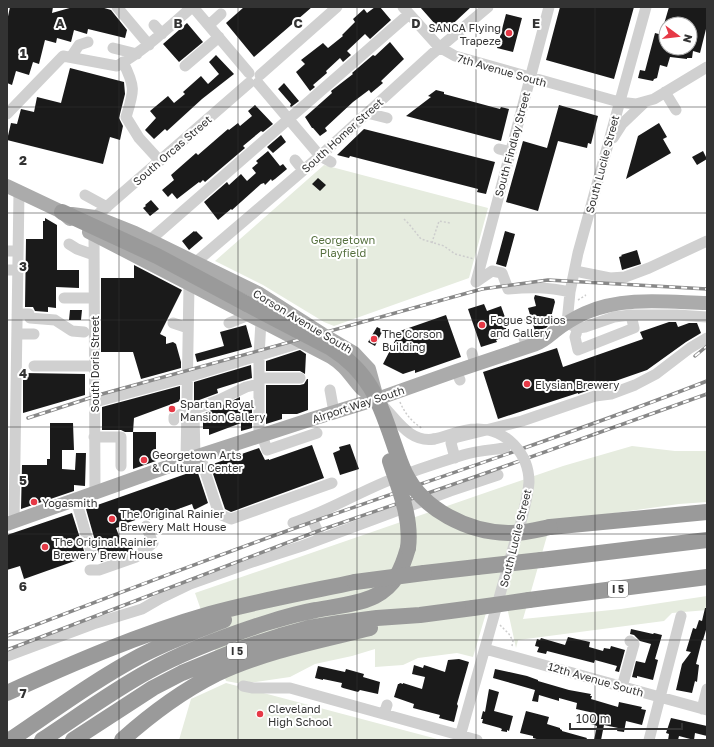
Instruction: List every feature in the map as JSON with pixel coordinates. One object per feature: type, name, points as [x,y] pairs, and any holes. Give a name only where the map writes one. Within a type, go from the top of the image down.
[{"type":"highway","points":[[62,212],[157,256],[341,354],[354,366],[377,397],[405,473],[417,491],[434,507],[458,522],[477,528],[508,533],[707,512]]},
{"type":"highway","points":[[42,740],[143,674],[200,646],[267,622],[316,610],[362,602],[390,586],[401,569],[408,548],[410,533],[407,513],[381,433],[373,393]]},
{"type":"highway","points":[[7,693],[70,664],[125,642],[211,614],[295,595],[355,582],[707,540]]},
{"type":"highway","name":"I 5","points":[[72,740],[153,688],[182,673],[243,648],[308,628],[377,618],[420,615],[707,577]]},
{"type":"highway","points":[[10,740],[116,670],[141,656],[177,639],[226,619],[295,595]]},
{"type":"highway","points":[[122,740],[148,717],[194,686],[216,674],[277,651],[420,615]]},
{"type":"main road","name":"Corson Avenue South","points":[[13,189],[62,212],[94,235],[340,363],[363,390],[373,393],[374,383],[369,369],[360,357],[258,293],[150,240],[95,217],[62,212]]},
{"type":"main road","name":"Airport Way South","points":[[10,522],[76,500],[186,459],[260,435],[315,427],[334,412],[373,393],[458,375],[474,359],[525,341],[548,338],[553,333],[572,325],[594,309],[618,303],[636,301],[707,303]]},
{"type":"main road","points":[[281,332],[290,314]]},
{"type":"street","points":[[117,7],[149,45]]},
{"type":"street","points":[[8,109],[63,56],[120,64],[137,54],[162,34],[173,16],[193,7],[320,156],[331,162]]},
{"type":"street","name":"South Orcas Street","points":[[95,217],[337,7]]},
{"type":"street","name":"South Homer Street","points":[[196,262],[320,156],[439,48],[488,7]]},
{"type":"street","name":"South Findlay Street","points":[[549,7],[510,152],[491,204],[476,282],[492,271],[502,273],[508,289],[549,287],[574,296]]},
{"type":"street","name":"South Lucile Street","points":[[631,315],[634,328],[578,350],[572,325],[574,271],[646,7]]},
{"type":"street","points":[[150,240],[289,119],[406,10]]},
{"type":"street","name":"7th Avenue South","points":[[406,10],[439,48],[465,60],[619,102],[629,104],[644,103]]},
{"type":"street","points":[[209,25],[221,14]]},
{"type":"street","points":[[154,25],[162,34]]},
{"type":"street","points":[[185,66],[219,37]]},
{"type":"street","points":[[71,57],[79,45],[88,42]]},
{"type":"street","points":[[113,48],[137,54]]},
{"type":"street","points":[[120,64],[133,85],[133,94],[126,117],[139,138],[160,161]]},
{"type":"street","points":[[604,158],[622,124],[644,103],[654,99],[707,67]]},
{"type":"street","points":[[665,92],[676,110]]},
{"type":"street","points":[[367,113],[388,118]]},
{"type":"street","points":[[499,149],[510,152]]},
{"type":"street","points":[[295,160],[303,170]]},
{"type":"street","points":[[10,522],[19,453],[15,429],[12,359],[17,334],[17,314],[12,270],[13,189]]},
{"type":"street","points":[[85,195],[107,207]]},
{"type":"street","name":"South Doris Street","points":[[94,235],[94,298],[98,381],[92,408],[95,493]]},
{"type":"street","points":[[574,271],[610,278],[625,277],[649,268],[707,241]]},
{"type":"street","points":[[69,244],[77,249],[94,255]]},
{"type":"street","points":[[188,285],[188,377],[191,411],[186,459],[219,514],[231,520],[332,483]]},
{"type":"street","points":[[64,298],[94,298]]},
{"type":"street","points":[[17,314],[30,314],[30,318],[54,320],[72,331],[84,332]]},
{"type":"street","points":[[572,325],[585,327],[614,317],[631,315],[707,317]]},
{"type":"street","points":[[229,323],[255,318],[259,356],[260,435]]},
{"type":"street","points":[[173,322],[188,328]]},
{"type":"street","points":[[17,334],[34,334]]},
{"type":"street","points":[[455,458],[451,443],[454,438],[522,421],[595,396],[611,394],[635,386],[656,374],[690,348],[707,338]]},
{"type":"street","points":[[92,408],[302,342]]},
{"type":"street","points":[[34,366],[96,362]]},
{"type":"street","points":[[174,420],[174,417],[219,400],[259,381],[300,378]]},
{"type":"street","points":[[330,390],[334,412]]},
{"type":"street","name":"South Lucile Street","points":[[373,393],[409,434],[416,438],[434,439],[468,430],[486,430],[502,435],[515,445],[528,470],[529,482],[527,497],[521,522],[460,738]]},
{"type":"street","points":[[94,437],[121,437],[121,466]]},
{"type":"street","points":[[293,523],[313,516],[330,506],[385,482],[464,454],[505,448]]},
{"type":"street","points":[[7,656],[93,624],[136,611],[190,584],[302,546],[450,491],[498,475]]},
{"type":"street","points":[[76,500],[92,555]]},
{"type":"street","points":[[313,516],[313,522],[321,539]]},
{"type":"street","points":[[90,570],[99,570],[136,557],[153,544],[146,526]]},
{"type":"street","points":[[649,740],[681,616]]},
{"type":"street","points":[[622,687],[634,644],[630,641]]},
{"type":"street","name":"12th Avenue South","points":[[485,649],[704,709]]},
{"type":"street","points":[[243,686],[253,688],[290,688],[386,709],[460,738],[477,740]]},
{"type":"street","points":[[704,709],[707,689]]},
{"type":"path","points":[[404,219],[421,239],[444,246],[455,254],[481,261]]},
{"type":"path","points":[[432,243],[439,221],[451,222]]},
{"type":"path","points":[[574,296],[586,295]]},
{"type":"path","points":[[398,400],[404,411],[414,423],[424,430]]},
{"type":"path","points":[[500,625],[509,634],[513,641],[511,649]]},
{"type":"green space","name":"Georgetown Playfield","points":[[324,165],[488,208],[469,278],[334,326],[324,322],[263,285],[215,261]]},
{"type":"green space","points":[[632,446],[675,451],[707,451],[707,502],[679,504],[551,522],[523,619],[621,609],[707,596],[707,610],[672,613],[664,621],[518,640],[516,648],[507,607],[489,603],[473,657],[457,653],[418,658],[403,665],[375,667],[375,649],[352,656],[315,664],[290,677],[242,684],[226,681],[195,593],[563,466]]},
{"type":"green space","name":"Cleveland High School","points":[[226,683],[441,740],[179,740],[191,699]]},
{"type":"building","points":[[10,7],[53,7],[52,13],[73,7],[101,7],[111,10],[127,30],[125,38],[88,29],[87,34],[74,30],[71,42],[57,38],[56,43],[45,40],[39,64],[33,62],[29,75],[16,71],[12,85],[7,83],[7,21]]},
{"type":"building","points":[[244,7],[312,7],[254,57],[226,23]]},
{"type":"building","points":[[375,7],[380,7],[391,20],[370,39],[365,34],[347,51],[351,55],[343,62],[340,58],[326,71],[327,73],[313,85],[315,87],[310,91],[296,72],[305,64],[301,60],[323,43],[328,48],[343,36],[342,35],[355,22],[353,19],[364,9],[367,13]]},
{"type":"building","points":[[420,7],[471,7],[443,33]]},
{"type":"building","points":[[560,7],[634,7],[614,79],[546,60]]},
{"type":"building","points":[[669,7],[707,7],[707,25],[700,53],[698,52],[698,16],[666,16]]},
{"type":"building","name":"SANCA Flying Trapeze","points":[[506,14],[522,18],[513,52],[497,48]]},
{"type":"building","points":[[187,23],[203,42],[179,62],[163,44]]},
{"type":"building","points":[[655,33],[658,34],[658,56],[692,56],[692,58],[687,59],[670,57],[667,67],[660,65],[657,78],[653,81],[638,78],[640,70],[645,71]]},
{"type":"building","points":[[390,42],[404,59],[381,81],[383,83],[371,93],[369,90],[353,102],[325,128],[327,131],[320,136],[312,128],[305,117],[332,93],[331,91]]},
{"type":"building","points":[[216,55],[234,74],[202,99],[167,131],[165,129],[154,139],[145,130],[156,118],[150,111],[168,96],[174,103],[185,94],[183,92],[201,76],[208,84],[219,74],[209,62]]},
{"type":"building","points":[[70,68],[124,82],[125,94],[119,118],[123,126],[120,140],[110,137],[103,164],[7,140],[11,123],[17,124],[21,109],[34,112],[37,97],[61,103]]},
{"type":"building","points":[[284,83],[299,101],[291,107],[291,104],[278,89]]},
{"type":"building","points":[[436,90],[444,92],[444,94],[500,109],[501,107],[509,109],[501,141],[406,116],[431,97],[428,96]]},
{"type":"building","points":[[255,105],[273,124],[263,132],[261,131],[243,146],[245,148],[205,182],[203,180],[200,183],[199,182],[177,199],[172,193],[168,197],[162,190],[174,180],[171,175],[196,153],[198,155],[228,129],[229,130],[238,123],[240,126],[252,116],[248,111]]},
{"type":"building","points":[[559,105],[598,116],[591,144],[588,143],[587,148],[558,141],[538,211],[506,202],[523,141],[547,148]]},
{"type":"building","points":[[659,123],[667,137],[663,139],[671,153],[626,179],[638,136]]},
{"type":"building","points":[[364,129],[495,162],[486,194],[477,192],[478,189],[350,156],[349,158],[337,155]]},
{"type":"building","points":[[281,135],[286,142],[273,153],[267,147]]},
{"type":"building","points":[[268,151],[280,166],[283,164],[287,169],[272,181],[271,179],[265,185],[264,183],[261,184],[232,210],[231,209],[218,220],[204,202],[227,182],[229,185],[241,174],[247,181],[256,173],[252,168],[258,163],[256,161]]},
{"type":"building","points":[[703,151],[707,159],[697,165],[692,157]]},
{"type":"building","points":[[318,178],[326,185],[320,191],[312,184]]},
{"type":"building","points":[[151,200],[159,209],[150,216],[143,208]]},
{"type":"building","points":[[45,218],[57,225],[57,270],[79,270],[79,288],[56,287],[56,308],[48,307],[48,312],[35,311],[33,307],[25,307],[26,239],[43,239],[43,221],[45,221]]},
{"type":"building","points":[[196,231],[203,238],[189,250],[182,241]]},
{"type":"building","points":[[505,231],[515,234],[506,267],[496,264]]},
{"type":"building","points":[[637,250],[641,264],[622,270],[619,257]]},
{"type":"building","points":[[134,265],[182,290],[160,334],[166,337],[166,344],[173,342],[176,344],[181,362],[181,368],[141,379],[133,352],[101,352],[101,278],[134,278]]},
{"type":"building","points":[[535,295],[554,299],[555,302],[549,325],[546,328],[535,331],[528,308],[536,306],[534,298]]},
{"type":"building","points":[[484,304],[487,311],[501,306],[511,334],[496,340],[497,342],[481,347],[468,309]]},
{"type":"building","points":[[70,310],[82,310],[81,320],[69,320]]},
{"type":"building","points":[[446,315],[461,357],[415,373],[415,370],[403,374],[383,364],[400,331]]},
{"type":"building","points":[[669,322],[676,322],[678,327],[689,323],[697,323],[701,333],[647,370],[578,394],[498,419],[483,372],[557,348],[563,367],[643,339],[640,332]]},
{"type":"building","points":[[246,325],[252,347],[197,362],[195,354],[224,346],[220,332]]},
{"type":"building","name":"The Corson Building","points":[[377,327],[383,330],[375,346],[368,342]]},
{"type":"building","points":[[300,350],[306,354],[305,374],[300,371],[266,371],[266,361]]},
{"type":"building","points":[[251,365],[252,378],[217,389],[218,393],[194,402],[194,382]]},
{"type":"building","points":[[23,373],[85,374],[85,395],[23,413]]},
{"type":"building","points":[[307,379],[308,410],[297,414],[282,414],[282,419],[266,424],[266,385],[300,385],[304,384]]},
{"type":"building","points":[[180,386],[180,401],[134,418],[133,432],[125,432],[121,430],[102,430],[102,407]]},
{"type":"building","points":[[240,397],[240,401],[252,401],[252,428],[241,431],[241,423],[209,435],[209,429],[203,429],[203,414]]},
{"type":"building","points":[[50,423],[73,423],[74,450],[62,450],[62,469],[75,470],[76,453],[86,453],[85,486],[74,485],[74,491],[21,509],[22,465],[47,465],[47,459],[50,459]]},
{"type":"building","points":[[133,432],[156,432],[156,461],[133,469]]},
{"type":"building","points":[[350,444],[359,469],[340,475],[333,453],[340,450],[339,447]]},
{"type":"building","points":[[312,445],[324,478],[231,512],[225,509],[210,465],[259,448],[265,460],[269,460]]},
{"type":"building","name":"The Original Rainier Brewery Malt House","points":[[197,470],[208,503],[194,510],[192,504],[148,520],[144,517],[116,528],[123,546],[130,543],[133,550],[101,562],[86,509]]},
{"type":"building","name":"The Original Rainier Brewery Brew House","points":[[72,513],[86,557],[24,579],[20,566],[7,570],[7,535]]},
{"type":"building","points":[[705,608],[707,608],[707,630],[702,640],[696,664],[699,665],[697,682],[695,681],[692,693],[676,690],[682,664],[691,652],[686,651],[693,628],[696,629],[699,620],[702,621]]},
{"type":"building","points":[[631,629],[662,635],[655,659],[658,660],[653,680],[637,676],[637,678],[632,677],[636,661],[645,663],[651,644],[640,641],[634,635],[630,634]]},
{"type":"building","points":[[568,637],[590,642],[589,647],[603,651],[604,648],[610,649],[611,646],[625,650],[619,672],[615,671],[617,666],[595,660],[594,663],[547,651],[546,654],[537,652],[539,647],[535,646],[537,639],[540,640],[541,638],[565,645]]},
{"type":"building","points":[[459,659],[469,662],[457,704],[458,706],[454,722],[439,718],[440,715],[413,708],[414,704],[394,697],[398,684],[400,683],[422,689],[425,677],[412,674],[414,665],[423,668],[424,665],[445,672],[448,660]]},
{"type":"building","points":[[318,666],[345,672],[346,669],[364,674],[363,677],[380,682],[378,694],[360,690],[358,692],[341,687],[342,683],[315,678]]},
{"type":"building","points":[[495,669],[527,676],[538,681],[569,690],[591,694],[591,699],[618,707],[619,702],[642,707],[641,709],[646,710],[642,725],[626,721],[624,732],[617,731],[618,728],[604,725],[601,740],[594,740],[597,726],[591,724],[594,713],[576,709],[577,703],[559,698],[559,701],[539,695],[538,702],[532,701],[535,690],[493,678]]},
{"type":"building","points":[[489,689],[499,692],[494,711],[513,716],[509,731],[507,730],[507,732],[501,731],[502,729],[500,728],[482,723],[483,719],[481,719],[483,711],[485,712]]},
{"type":"building","points":[[526,711],[549,717],[547,724],[560,728],[562,731],[587,738],[586,740],[540,740],[533,738],[533,736],[520,733]]},
{"type":"building","points":[[671,718],[707,726],[707,736],[695,733],[694,740],[679,736],[678,740],[668,740],[669,734],[666,733]]},
{"type":"railway","points":[[28,418],[102,394],[482,289],[548,280],[707,289]]},
{"type":"railway","points":[[695,356],[707,346]]},
{"type":"railway","points":[[7,636],[236,550],[560,436],[707,381]]},
{"type":"railway","points":[[7,650],[318,531],[707,394]]},
{"type":"place","name":"SANCA Flying Trapeze","points":[[509,33]]},
{"type":"place","name":"Fogue Studios and Gallery","points":[[482,325]]},
{"type":"place","name":"The Corson Building","points":[[374,339]]},
{"type":"place","name":"Elysian Brewery","points":[[527,384]]},
{"type":"place","name":"Spartan Royal Mansion Gallery","points":[[172,409]]},
{"type":"place","name":"Georgetown Arts & Cultural Center","points":[[144,460]]},
{"type":"place","name":"Yogasmith","points":[[34,502]]},
{"type":"place","name":"The Original Rainier Brewery Malt House","points":[[112,519]]},
{"type":"place","name":"The Original Rainier Brewery Brew House","points":[[45,547]]},
{"type":"place","name":"Cleveland High School","points":[[260,714]]}]
